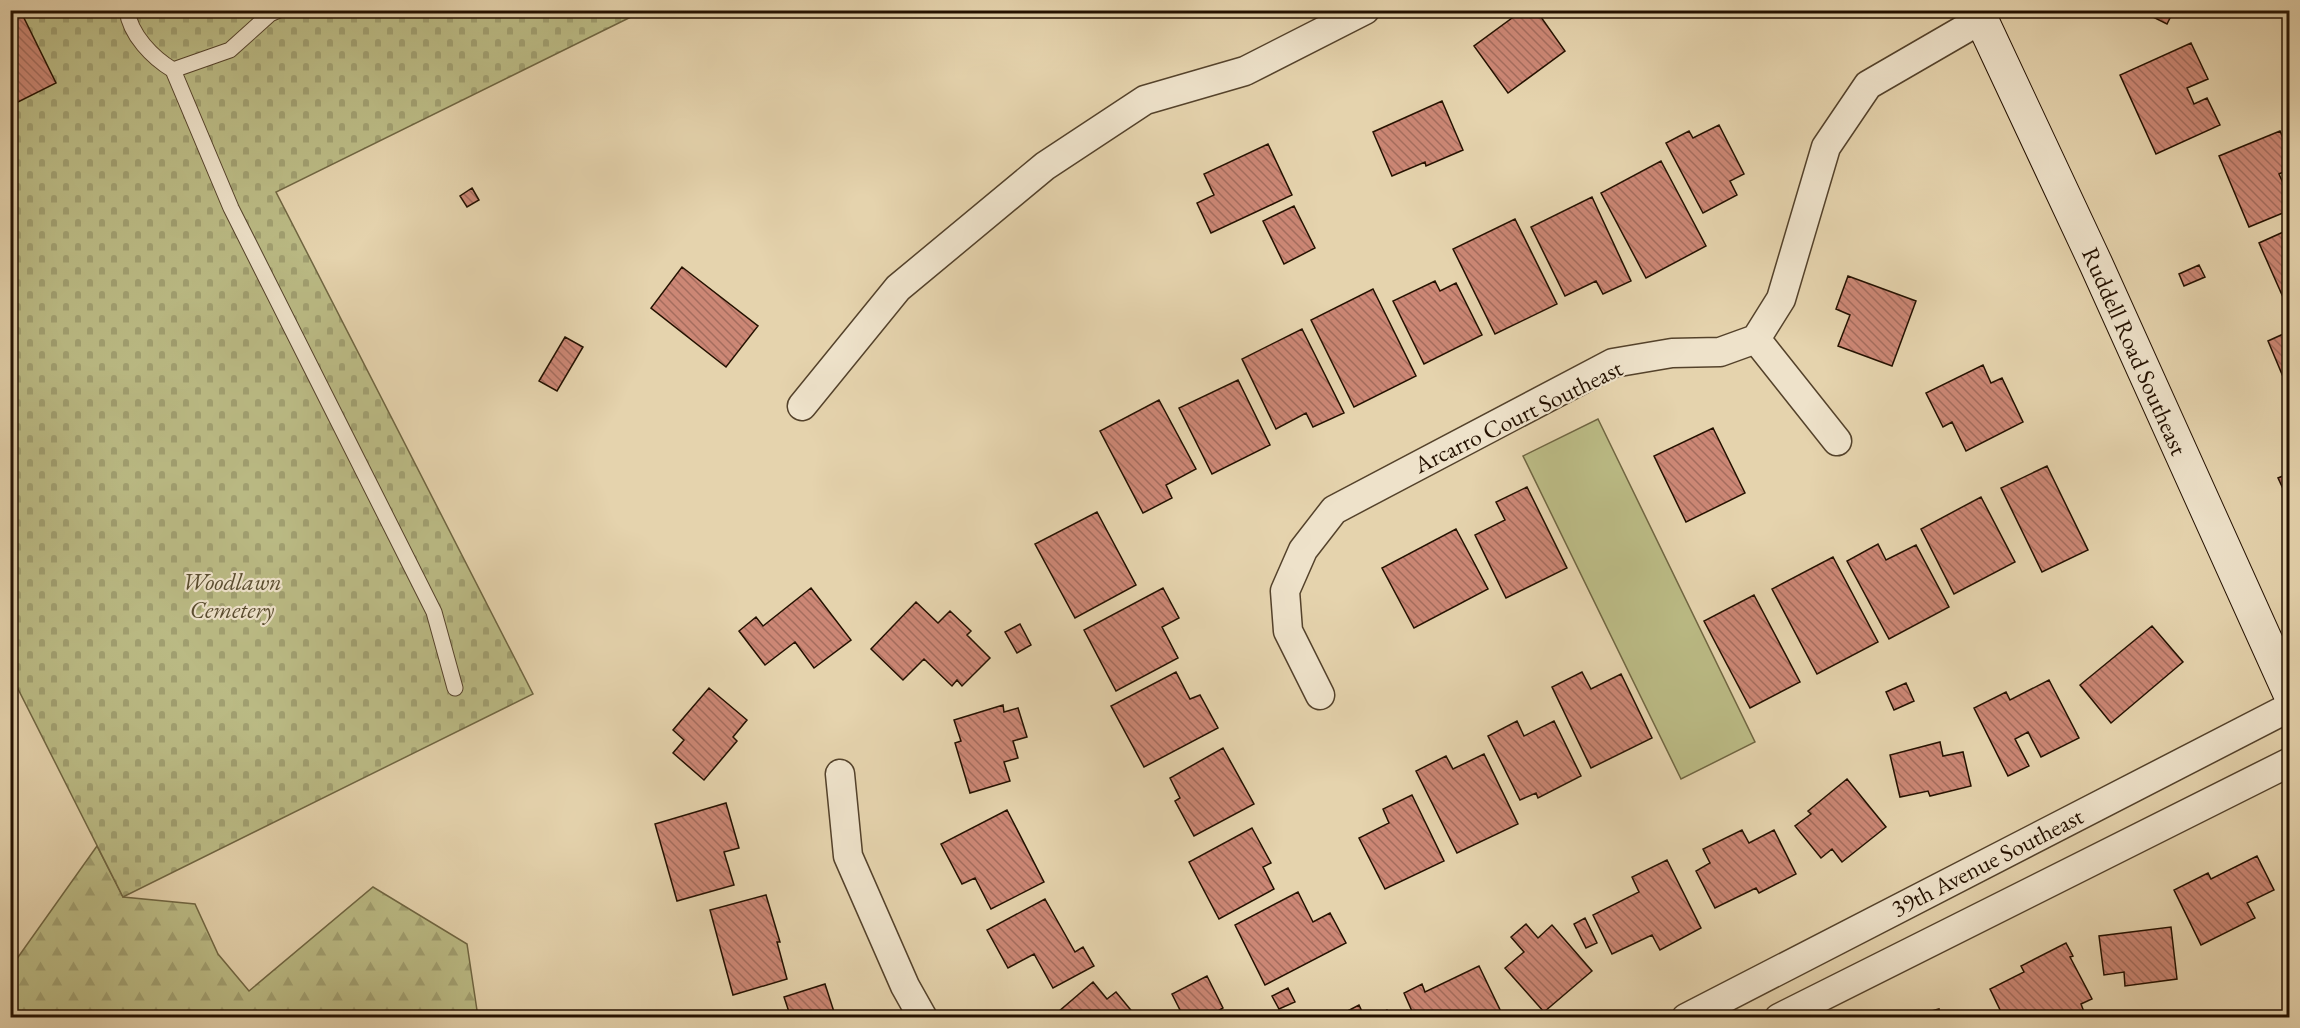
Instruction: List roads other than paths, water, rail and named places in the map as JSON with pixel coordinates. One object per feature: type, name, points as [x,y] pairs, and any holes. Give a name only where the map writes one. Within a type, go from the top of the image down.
[{"type":"main road","name":"Ruddell Road Southeast","points":[[1979,15],[2101,275],[2289,694]]},
{"type":"street","points":[[802,406],[898,288],[1045,166],[1145,100],[1245,71],[1365,10]]},
{"type":"street","points":[[1837,441],[1755,339],[1781,299],[1826,147],[1868,84],[1979,15]]},
{"type":"street","name":"Arcarro Court Southeast","points":[[1320,695],[1288,631],[1285,591],[1303,550],[1334,510],[1613,363],[1672,353],[1720,352],[1755,339]]},
{"type":"street","name":"39th Avenue Southeast","points":[[1686,1017],[2289,707]]},
{"type":"street","name":"39th Avenue Southeast","points":[[1779,1017],[2289,762]]},
{"type":"street","points":[[840,774],[848,856],[904,986],[923,1017]]},
{"type":"lane","points":[[127,10],[129,24],[157,60],[173,70],[231,208],[434,612],[455,688]]},
{"type":"lane","points":[[173,70],[230,50],[272,12]]},
{"type":"park label","name":"Woodlawn Cemetery","points":[[232,595]]}]
